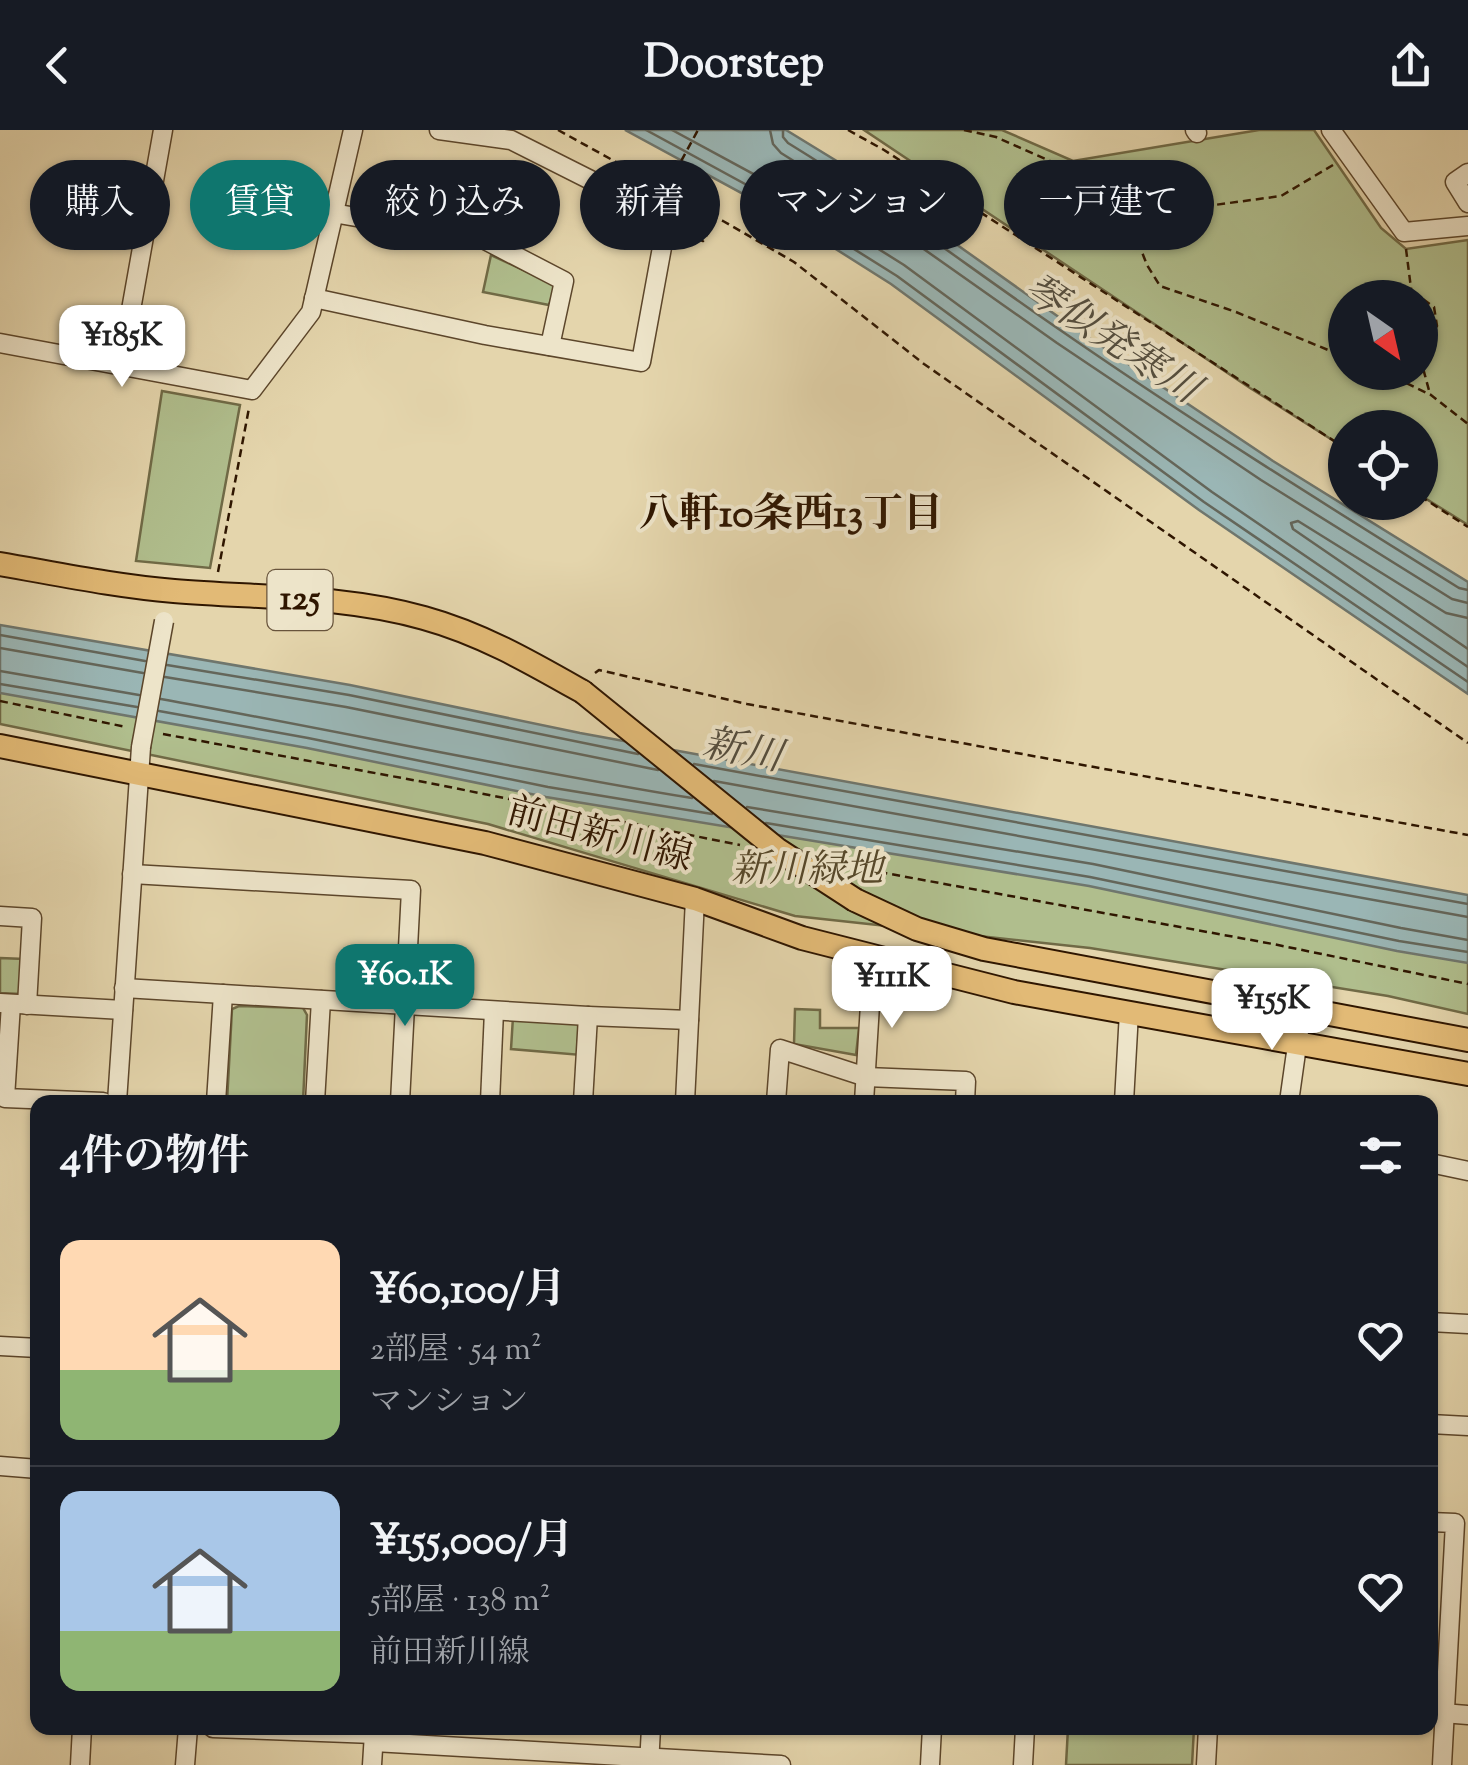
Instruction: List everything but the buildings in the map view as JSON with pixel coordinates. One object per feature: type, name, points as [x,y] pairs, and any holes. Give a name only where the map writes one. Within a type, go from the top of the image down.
[{"type":"main road","name":"前田新川線","points":[[0,564],[170,590],[348,604],[424,618],[493,642],[586,685],[778,850],[855,900],[917,930],[984,949],[1468,1040]]},
{"type":"main road","name":"前田新川線","points":[[0,746],[485,842],[695,899],[802,938],[1014,992],[1468,1074]]},
{"type":"street","points":[[122,366],[163,130]]},
{"type":"street","points":[[0,343],[252,390],[311,312],[352,130]]},
{"type":"street","points":[[439,130],[510,140],[580,175]]},
{"type":"street","points":[[1331,130],[1404,232],[1468,226]]},
{"type":"street","points":[[1468,172],[1455,182],[1468,203]]},
{"type":"street","points":[[333,213],[483,239],[564,282],[550,346]]},
{"type":"street","points":[[314,298],[485,335],[641,362],[662,250]]},
{"type":"street","points":[[118,1095],[141,739],[170,590]]},
{"type":"street","points":[[132,874],[412,890],[400,1095]]},
{"type":"street","points":[[685,1095],[695,899]]},
{"type":"street","points":[[0,916],[32,918],[13,1004],[5,1098],[30,1099]]},
{"type":"street","points":[[865,1095],[872,956]]},
{"type":"street","points":[[124,988],[689,1020]]},
{"type":"street","points":[[217,1095],[224,994]]},
{"type":"street","points":[[315,1095],[321,1000]]},
{"type":"street","points":[[13,1004],[123,1010]]},
{"type":"street","points":[[1290,1095],[1302,1010]]},
{"type":"street","points":[[490,1095],[494,1011]]},
{"type":"street","points":[[1124,1095],[1129,1012]]},
{"type":"street","points":[[583,1095],[588,1016]]},
{"type":"street","points":[[777,1095],[780,1050],[866,1076],[966,1080],[965,1095]]},
{"type":"street","points":[[1438,1165],[1468,1171]]},
{"type":"street","points":[[1438,1322],[1468,1324]]},
{"type":"street","points":[[0,1346],[30,1348]]},
{"type":"street","points":[[1438,1424],[1468,1426]]},
{"type":"street","points":[[0,1466],[30,1468]]},
{"type":"street","points":[[1438,1522],[1456,1523],[1450,1619],[1438,1706]]},
{"type":"street","points":[[1438,1618],[1450,1619]]},
{"type":"street","points":[[1438,1713],[1468,1715]]},
{"type":"street","points":[[1438,1723],[1442,1765]]},
{"type":"street","points":[[80,1765],[82,1735]]},
{"type":"street","points":[[186,1765],[188,1735]]},
{"type":"street","points":[[372,1765],[374,1735]]},
{"type":"street","points":[[384,1735],[649,1761],[782,1765]]},
{"type":"street","points":[[649,1761],[651,1735]]},
{"type":"street","points":[[930,1765],[932,1735]]},
{"type":"street","points":[[1022,1765],[1024,1735]]},
{"type":"street","points":[[1206,1765],[1208,1735]]},
{"type":"path","points":[[558,130],[612,160]]},
{"type":"path","points":[[682,160],[698,130]]},
{"type":"path","points":[[848,130],[1328,437]]},
{"type":"path","points":[[964,130],[996,137],[1048,160]]},
{"type":"path","points":[[1214,205],[1281,196],[1336,163]]},
{"type":"path","points":[[720,220],[794,262],[924,364],[1468,742]]},
{"type":"path","points":[[1404,232],[1409,280]]},
{"type":"path","points":[[1141,250],[1160,286],[1328,349]]},
{"type":"path","points":[[1419,390],[1468,424]]},
{"type":"path","points":[[1429,390],[1431,396]]},
{"type":"path","points":[[218,577],[250,402]]},
{"type":"path","points":[[1438,508],[1468,528]]},
{"type":"path","points":[[586,685],[599,670],[748,704],[1468,836]]},
{"type":"path","points":[[0,701],[141,739]]},
{"type":"path","points":[[160,734],[753,847]]},
{"type":"path","points":[[829,862],[1468,984]]},
{"type":"green space","points":[[864,130],[1002,130],[1071,160],[1004,160],[1004,224],[984,210],[984,160],[909,160]]},
{"type":"green space","points":[[1259,130],[1314,130],[1381,228],[1406,249],[1468,240],[1468,525],[1438,506],[1438,410],[1328,410],[1328,437],[1044,250],[1214,250],[1214,160],[1079,160]]},
{"type":"green space","points":[[491,255],[556,285],[549,305],[483,292]]},
{"type":"green space","points":[[162,391],[240,405],[210,568],[136,561]]},
{"type":"green space","name":"新川緑地","points":[[0,664],[1468,962],[1468,1014],[1388,996],[1090,948],[795,916],[488,824],[0,724]]},
{"type":"green space","points":[[0,958],[24,959],[21,994],[0,993]]},
{"type":"green space","points":[[303,1008],[307,1015],[303,1095],[227,1095],[232,1009]]},
{"type":"green space","points":[[795,1009],[820,1010],[820,1028],[859,1028],[856,1055],[794,1044]]},
{"type":"green space","points":[[513,1017],[584,1021],[581,1055],[511,1049]]},
{"type":"green space","points":[[1068,1735],[1194,1735],[1192,1765],[1066,1765]]},
{"type":"water","points":[[625,130],[786,130],[835,160],[740,160],[740,192],[720,181],[720,160],[680,160]]},
{"type":"water","points":[[837,250],[964,250],[1070,325],[1328,495],[1328,520],[1368,520],[1468,582],[1468,694],[1199,510],[891,284]]},
{"type":"water","points":[[0,625],[350,685],[580,733],[1468,895],[1468,963],[1089,886],[546,797],[307,748],[0,693]]},
{"type":"district","name":"八軒10条西13丁目","points":[[791,516]]},
{"type":"water label","name":"琴似発寒川","points":[[1110,341]]},
{"type":"water label","name":"新川","points":[[742,753]]}]
